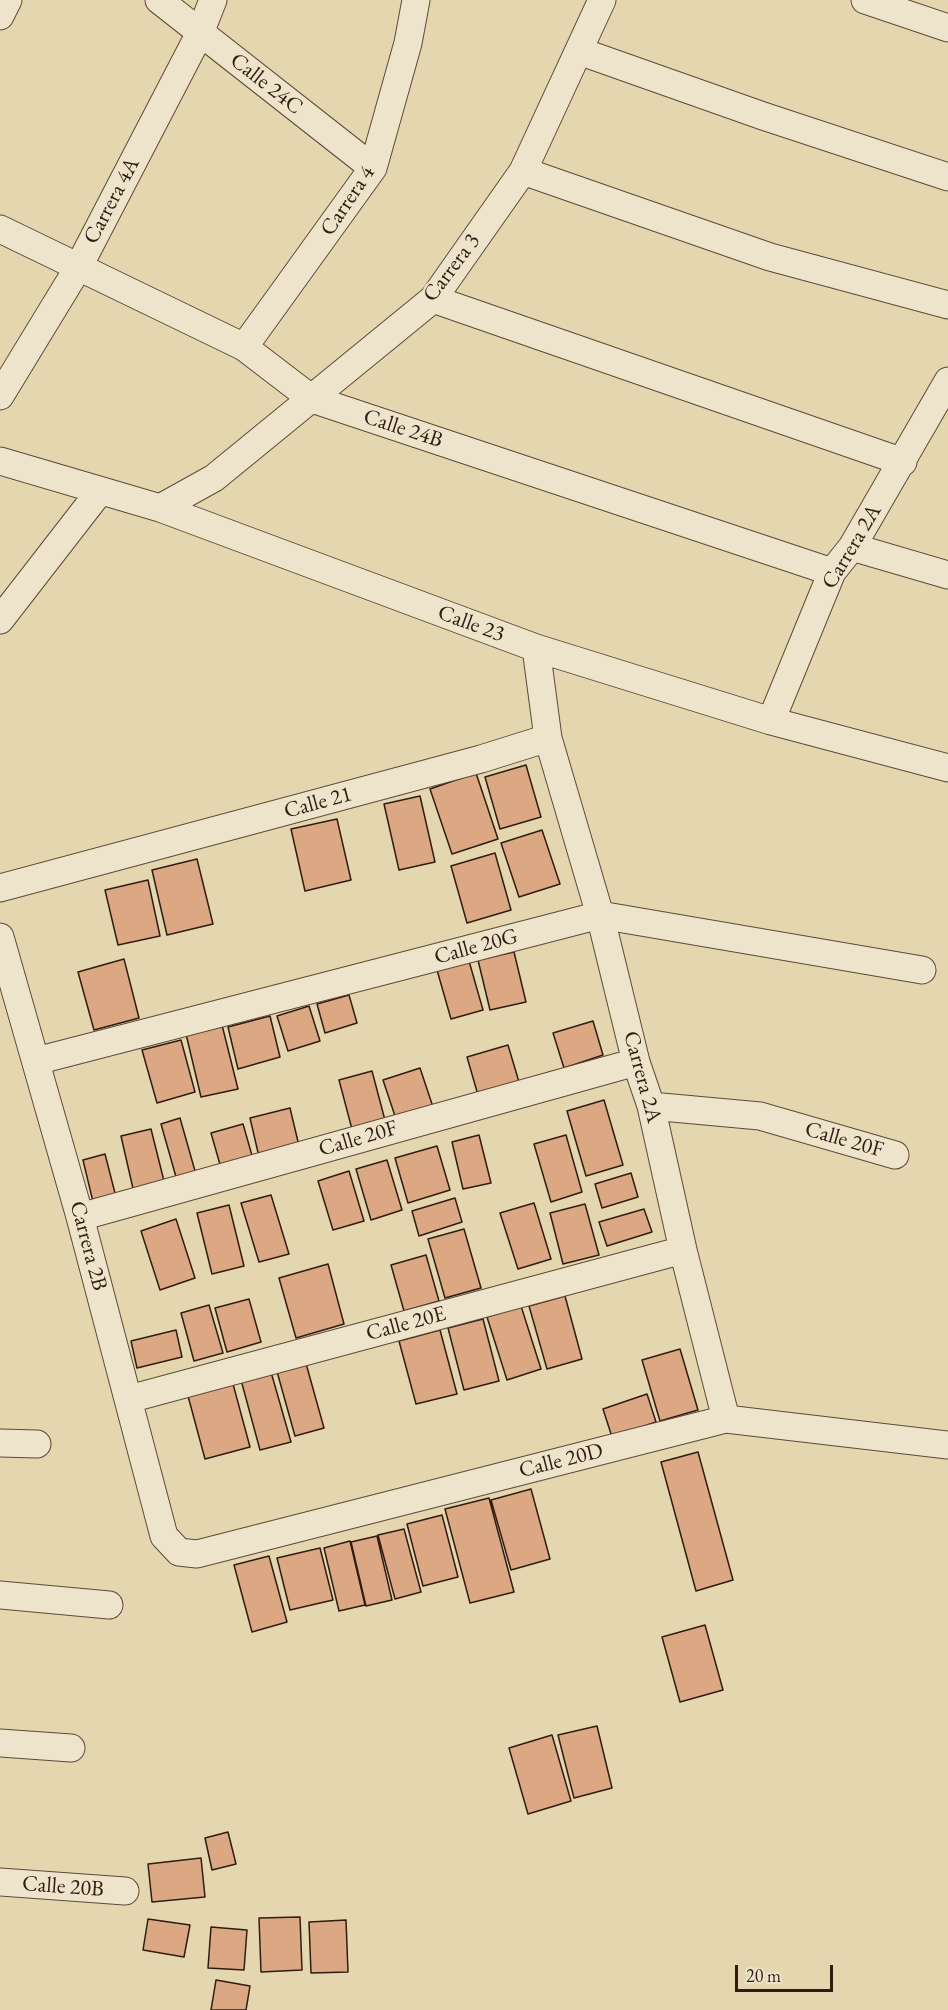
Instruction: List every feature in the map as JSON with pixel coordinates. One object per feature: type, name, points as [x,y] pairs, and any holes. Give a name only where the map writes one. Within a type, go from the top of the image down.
[{"type":"street","points":[[0,16],[8,0]]},
{"type":"street","name":"Calle 24C","points":[[159,0],[373,168]]},
{"type":"street","name":"Carrera 4A","points":[[0,396],[78,268],[200,33],[213,0]]},
{"type":"street","name":"Carrera 4","points":[[244,347],[373,168],[408,43],[416,0]]},
{"type":"street","name":"Carrera 3","points":[[160,508],[214,478],[433,299],[524,171],[602,0]]},
{"type":"street","points":[[865,0],[948,28]]},
{"type":"street","points":[[579,51],[763,116],[948,177]]},
{"type":"street","points":[[524,171],[770,256],[948,305]]},
{"type":"street","name":"Calle 24B","points":[[0,229],[244,347],[312,399],[832,573]]},
{"type":"street","points":[[433,299],[903,462]]},
{"type":"street","name":"Carrera 2A","points":[[771,721],[832,573],[852,547],[948,381]]},
{"type":"street","name":"Calle 23","points":[[0,461],[160,508],[536,648],[771,721],[948,768]]},
{"type":"street","points":[[0,620],[100,491]]},
{"type":"street","points":[[852,547],[948,575]]},
{"type":"street","points":[[536,648],[548,738]]},
{"type":"street","name":"Carrera 2A","points":[[548,738],[600,915],[636,1062],[651,1106],[683,1250],[726,1419]]},
{"type":"street","name":"Calle 21","points":[[0,888],[481,759],[548,738]]},
{"type":"street","name":"Calle 20G","points":[[36,1061],[600,915],[922,969]]},
{"type":"street","name":"Carrera 2B","points":[[0,937],[80,1217],[164,1536],[179,1552]]},
{"type":"street","name":"Calle 20F","points":[[80,1217],[636,1062]]},
{"type":"street","name":"Calle 20F","points":[[651,1106],[760,1116],[895,1155]]},
{"type":"street","name":"Calle 20E","points":[[129,1399],[683,1250]]},
{"type":"street","name":"Calle 20D","points":[[179,1552],[196,1554],[726,1419],[948,1445]]},
{"type":"street","points":[[0,1443],[37,1444]]},
{"type":"street","points":[[0,1595],[109,1605]]},
{"type":"street","points":[[0,1743],[71,1748]]},
{"type":"street","name":"Calle 20B","points":[[0,1882],[125,1891]]},
{"type":"building","points":[[526,765],[541,817],[500,829],[485,777]]},
{"type":"building","points":[[476,773],[498,839],[452,854],[430,789]]},
{"type":"building","points":[[420,796],[435,862],[399,870],[384,804]]},
{"type":"building","points":[[337,819],[351,880],[305,891],[291,829]]},
{"type":"building","points":[[542,830],[560,884],[519,897],[501,843]]},
{"type":"building","points":[[495,853],[511,910],[467,923],[451,866]]},
{"type":"building","points":[[197,859],[213,924],[167,935],[152,870]]},
{"type":"building","points":[[148,880],[160,936],[118,945],[105,890]]},
{"type":"building","points":[[514,952],[526,1002],[490,1010],[478,960]]},
{"type":"building","points":[[124,959],[139,1018],[94,1030],[78,972]]},
{"type":"building","points":[[469,961],[483,1010],[451,1019],[437,970]]},
{"type":"building","points":[[349,995],[357,1023],[325,1033],[317,1004]]},
{"type":"building","points":[[309,1006],[320,1041],[288,1051],[277,1016]]},
{"type":"building","points":[[270,1016],[280,1057],[238,1069],[228,1027]]},
{"type":"building","points":[[593,1021],[603,1055],[564,1068],[553,1033]]},
{"type":"building","points":[[222,1025],[238,1089],[201,1097],[186,1034]]},
{"type":"building","points":[[181,1040],[195,1092],[157,1103],[142,1050]]},
{"type":"building","points":[[508,1045],[519,1082],[478,1095],[467,1057]]},
{"type":"building","points":[[420,1068],[433,1107],[396,1119],[383,1080]]},
{"type":"building","points":[[372,1071],[386,1124],[353,1133],[339,1080]]},
{"type":"building","points":[[604,1100],[623,1165],[586,1176],[567,1111]]},
{"type":"building","points":[[290,1108],[300,1150],[260,1161],[250,1118]]},
{"type":"building","points":[[180,1118],[197,1178],[178,1184],[161,1124]]},
{"type":"building","points":[[243,1124],[253,1159],[221,1168],[211,1133]]},
{"type":"building","points":[[151,1129],[165,1185],[134,1193],[121,1136]]},
{"type":"building","points":[[479,1135],[491,1183],[463,1189],[452,1142]]},
{"type":"building","points":[[566,1135],[582,1192],[551,1202],[534,1144]]},
{"type":"building","points":[[437,1146],[450,1190],[408,1203],[395,1158]]},
{"type":"building","points":[[105,1154],[117,1201],[94,1206],[83,1160]]},
{"type":"building","points":[[387,1160],[402,1210],[371,1220],[356,1169]]},
{"type":"building","points":[[349,1171],[364,1221],[333,1230],[318,1181]]},
{"type":"building","points":[[631,1173],[638,1197],[602,1208],[595,1184]]},
{"type":"building","points":[[271,1195],[289,1254],[259,1262],[241,1203]]},
{"type":"building","points":[[455,1198],[462,1222],[419,1236],[412,1211]]},
{"type":"building","points":[[534,1203],[551,1259],[518,1269],[500,1213]]},
{"type":"building","points":[[585,1204],[599,1255],[563,1264],[550,1213]]},
{"type":"building","points":[[229,1205],[244,1266],[212,1274],[197,1213]]},
{"type":"building","points":[[644,1209],[652,1232],[607,1246],[599,1222]]},
{"type":"building","points":[[176,1219],[195,1278],[160,1290],[141,1231]]},
{"type":"building","points":[[464,1229],[481,1288],[445,1298],[428,1239]]},
{"type":"building","points":[[426,1255],[439,1301],[404,1311],[391,1265]]},
{"type":"building","points":[[328,1264],[344,1324],[296,1338],[279,1278]]},
{"type":"building","points":[[565,1296],[582,1359],[547,1369],[529,1306]]},
{"type":"building","points":[[249,1299],[261,1342],[227,1352],[215,1308]]},
{"type":"building","points":[[209,1305],[223,1353],[194,1361],[181,1313]]},
{"type":"building","points":[[521,1306],[541,1369],[507,1380],[487,1317]]},
{"type":"building","points":[[483,1319],[499,1381],[464,1390],[448,1328]]},
{"type":"building","points":[[176,1330],[182,1357],[137,1368],[131,1341]]},
{"type":"building","points":[[440,1330],[457,1394],[416,1404],[399,1341]]},
{"type":"building","points":[[680,1349],[698,1410],[660,1421],[642,1360]]},
{"type":"building","points":[[305,1360],[324,1428],[295,1436],[276,1368]]},
{"type":"building","points":[[271,1372],[291,1442],[260,1450],[241,1380]]},
{"type":"building","points":[[233,1384],[250,1447],[205,1459],[188,1396]]},
{"type":"building","points":[[647,1394],[656,1422],[612,1437],[603,1409]]},
{"type":"building","points":[[698,1452],[733,1580],[696,1591],[661,1462]]},
{"type":"building","points":[[531,1489],[550,1559],[511,1570],[491,1500]]},
{"type":"building","points":[[489,1498],[514,1592],[470,1603],[445,1509]]},
{"type":"building","points":[[442,1515],[458,1577],[423,1586],[407,1524]]},
{"type":"building","points":[[404,1529],[421,1592],[395,1599],[378,1535]]},
{"type":"building","points":[[377,1536],[392,1600],[366,1606],[351,1542]]},
{"type":"building","points":[[350,1541],[365,1605],[339,1611],[324,1548]]},
{"type":"building","points":[[320,1548],[333,1600],[290,1610],[277,1558]]},
{"type":"building","points":[[269,1556],[287,1622],[252,1632],[234,1565]]},
{"type":"building","points":[[705,1625],[723,1690],[680,1702],[662,1637]]},
{"type":"building","points":[[597,1726],[612,1788],[574,1798],[558,1735]]},
{"type":"building","points":[[552,1735],[571,1801],[528,1814],[509,1748]]},
{"type":"building","points":[[228,1832],[236,1864],[212,1870],[205,1838]]},
{"type":"building","points":[[201,1858],[205,1897],[152,1902],[148,1864]]},
{"type":"building","points":[[300,1917],[302,1970],[261,1972],[259,1918]]},
{"type":"building","points":[[148,1919],[190,1925],[184,1957],[143,1950]]},
{"type":"building","points":[[346,1920],[348,1972],[311,1973],[309,1922]]},
{"type":"building","points":[[211,1927],[247,1930],[244,1970],[208,1968]]},
{"type":"building","points":[[216,1980],[250,1986],[246,2010],[211,2010]]}]
